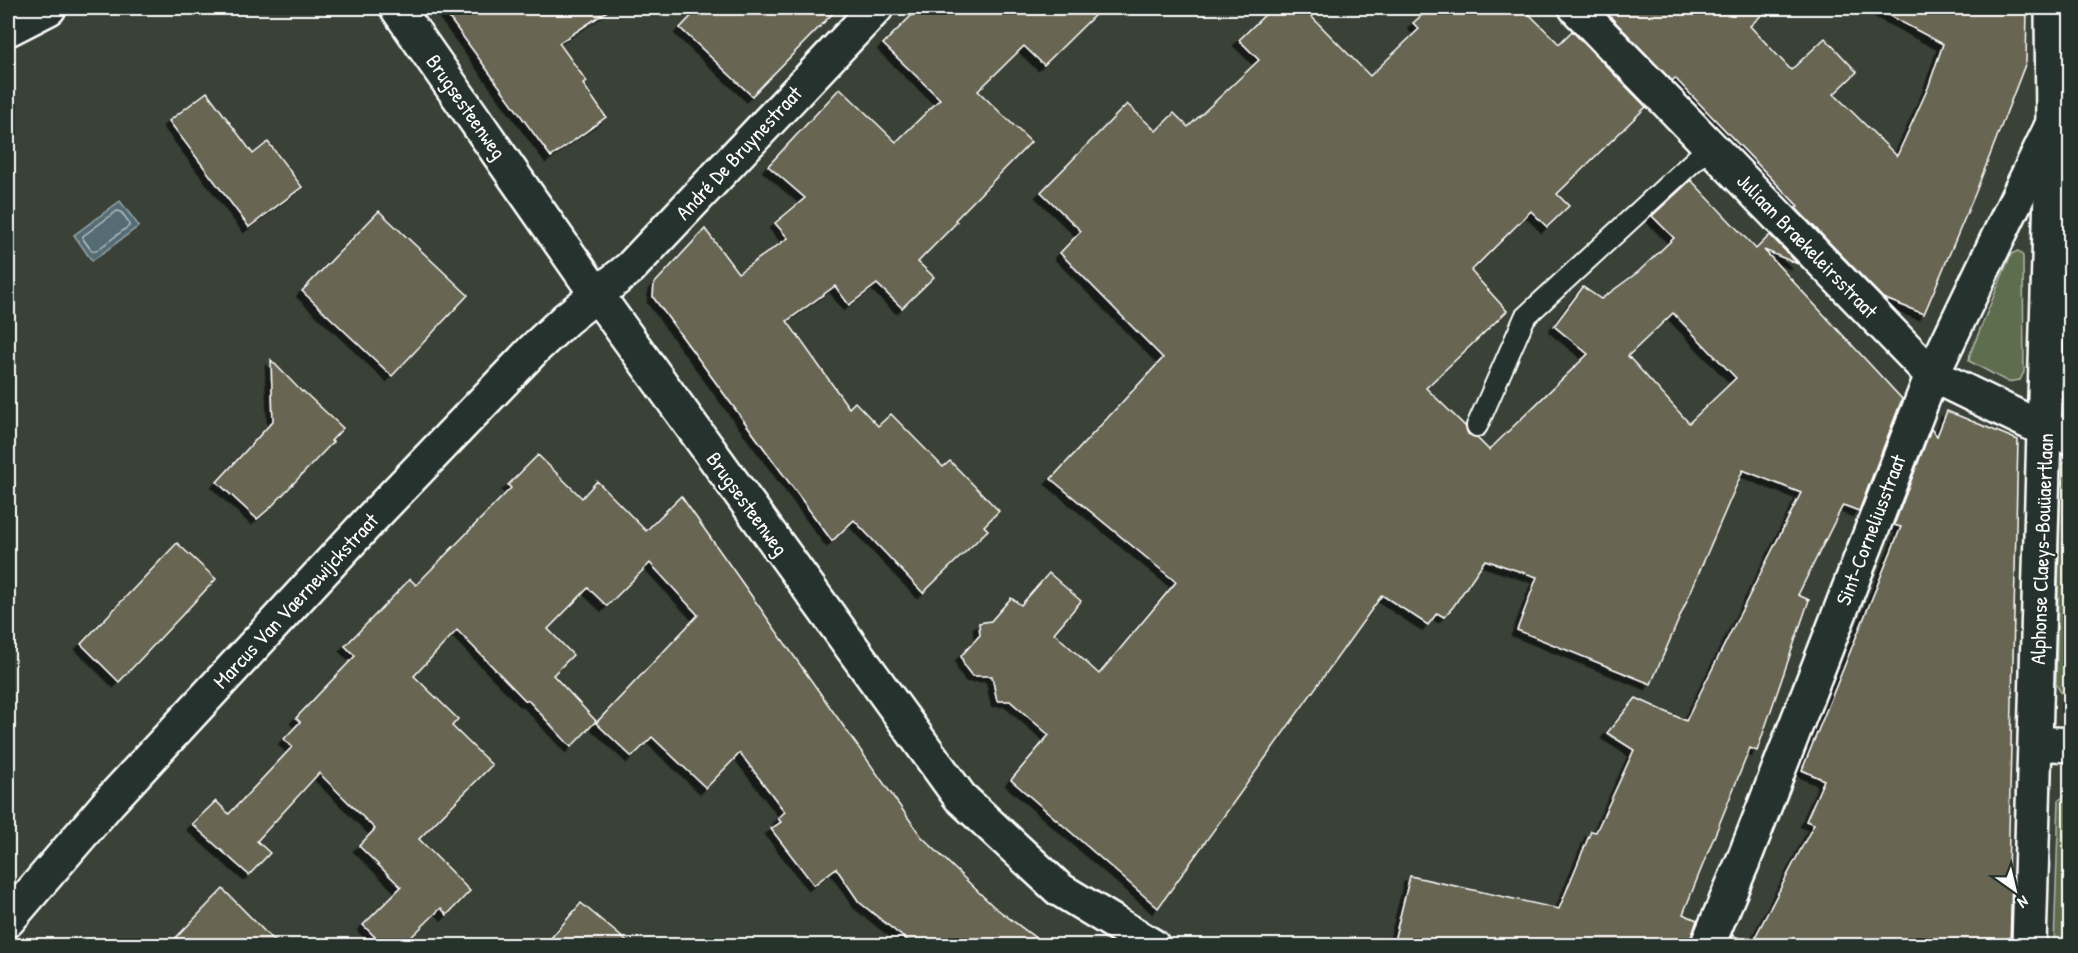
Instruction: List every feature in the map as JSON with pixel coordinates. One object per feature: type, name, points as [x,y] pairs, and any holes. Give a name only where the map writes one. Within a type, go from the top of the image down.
[{"type":"street","points":[[8,29],[49,8]]},
{"type":"street","name":"Brugsesteenweg","points":[[397,8],[597,295],[960,797],[1059,889],[1154,945]]},
{"type":"street","name":"André De Bruynestraat","points":[[597,295],[630,268],[876,8]]},
{"type":"street","name":"Juliaan Braekeleirsstraat","points":[[1576,8],[1932,375],[2058,433]]},
{"type":"street","name":"Alphonse Claeys-Bouüaertlaan","points":[[2029,945],[2036,743],[2058,433],[2052,8]]},
{"type":"street","name":"Sint-Corneliusstraat","points":[[1707,945],[1748,848],[1932,375],[2053,123]]},
{"type":"street","name":"Marcus Van Vaernewijckstraat","points":[[8,920],[110,801],[371,519],[534,349],[566,319],[597,295]]},
{"type":"street","points":[[2036,743],[2070,745]]},
{"type":"lane","points":[[1477,426],[1525,317],[1710,146]]},
{"type":"green space","points":[[2070,47],[2070,386],[2063,379]]},
{"type":"green space","points":[[2018,251],[2023,256],[2024,372],[2020,380],[2008,382],[1969,361],[2011,254]]},
{"type":"green space","points":[[2070,458],[2070,695],[2062,694],[2056,684],[2061,465]]},
{"type":"green space","points":[[2070,795],[2070,945],[2054,945],[2059,800]]},
{"type":"water","points":[[120,201],[139,226],[92,261],[74,235]]},
{"type":"building","points":[[442,8],[612,8],[559,43],[587,82],[583,84],[606,117],[551,157]]},
{"type":"building","points":[[699,8],[838,8],[752,96],[680,28]]},
{"type":"building","points":[[919,8],[1102,8],[1044,65],[1024,46],[978,91],[1031,142],[955,220],[957,222],[918,262],[934,277],[902,308],[877,284],[849,305],[835,286],[787,321],[849,408],[855,402],[878,426],[891,414],[943,467],[950,461],[999,511],[984,526],[988,530],[923,593],[854,520],[832,541],[653,297],[654,284],[705,229],[738,273],[788,238],[775,223],[805,198],[768,166],[840,88],[896,142],[940,99],[883,44]]},
{"type":"building","points":[[1272,8],[1303,8],[1370,76],[1419,29],[1413,23],[1430,8],[1523,8],[1559,44],[1572,31],[1646,107],[1557,194],[1569,206],[1547,227],[1531,211],[1471,271],[1507,311],[1426,388],[1465,426],[1468,434],[1477,438],[1489,450],[1588,354],[1554,326],[1583,287],[1601,299],[1638,272],[1674,238],[1652,216],[1691,180],[1756,249],[1770,235],[1798,264],[1764,250],[1902,399],[1859,511],[1843,505],[1798,595],[1809,600],[1757,751],[1750,748],[1683,914],[1697,920],[1689,945],[1393,945],[1410,876],[1559,909],[1591,831],[1596,832],[1634,750],[1607,733],[1636,698],[1686,721],[1801,493],[1743,470],[1651,684],[1517,630],[1537,577],[1485,560],[1453,607],[1444,617],[1437,613],[1428,625],[1382,595],[1158,908],[1011,780],[1049,735],[1010,701],[997,701],[992,676],[972,676],[965,667],[961,656],[980,635],[979,623],[991,621],[1011,598],[1021,605],[1049,573],[1081,601],[1054,633],[1099,674],[1176,582],[1051,479],[1163,358],[1060,253],[1081,231],[1041,192],[1127,104],[1156,131],[1174,113],[1188,127],[1259,60],[1239,40]],"holes":[[[1673,313],[1736,378],[1689,423],[1628,356]]]},
{"type":"building","points":[[1602,8],[1769,8],[1750,26],[1791,70],[1825,38],[1857,72],[1834,94],[1897,156],[1928,88],[1943,44],[1875,8],[2027,8],[2026,62],[1975,194],[1924,314],[1883,298],[1675,78],[1672,81]]},
{"type":"building","points":[[207,92],[253,154],[268,142],[302,187],[249,227],[169,121]]},
{"type":"building","points":[[379,211],[468,295],[392,376],[302,291]]},
{"type":"building","points":[[271,360],[302,392],[343,428],[331,441],[333,442],[257,519],[217,482],[273,421]]},
{"type":"building","points":[[1947,411],[2018,440],[2008,876],[2012,876],[2010,945],[1728,945],[1732,935],[1752,943],[1814,824],[1806,821],[1824,780],[1802,770],[1901,527],[1894,525],[1931,429],[1937,436]]},
{"type":"building","points":[[538,455],[582,498],[597,481],[646,531],[681,496],[921,836],[993,906],[1045,945],[913,945],[859,902],[836,868],[814,885],[771,829],[781,822],[778,818],[785,812],[740,753],[706,788],[652,737],[632,757],[596,723],[698,615],[650,563],[607,606],[588,588],[548,629],[573,655],[553,675],[596,721],[571,747],[528,700],[526,701],[457,630],[414,676],[458,719],[452,726],[492,765],[419,839],[470,891],[447,915],[441,908],[403,945],[383,945],[363,925],[401,887],[359,846],[375,829],[319,773],[257,841],[270,853],[249,875],[192,824],[216,801],[229,814],[292,747],[284,739],[300,722],[296,718],[355,656],[345,646],[410,579],[416,585],[511,488],[508,485]]},
{"type":"building","points":[[177,543],[216,579],[119,682],[81,644]]},
{"type":"building","points":[[223,889],[278,945],[169,945]]},
{"type":"building","points":[[581,903],[631,945],[545,945]]}]
